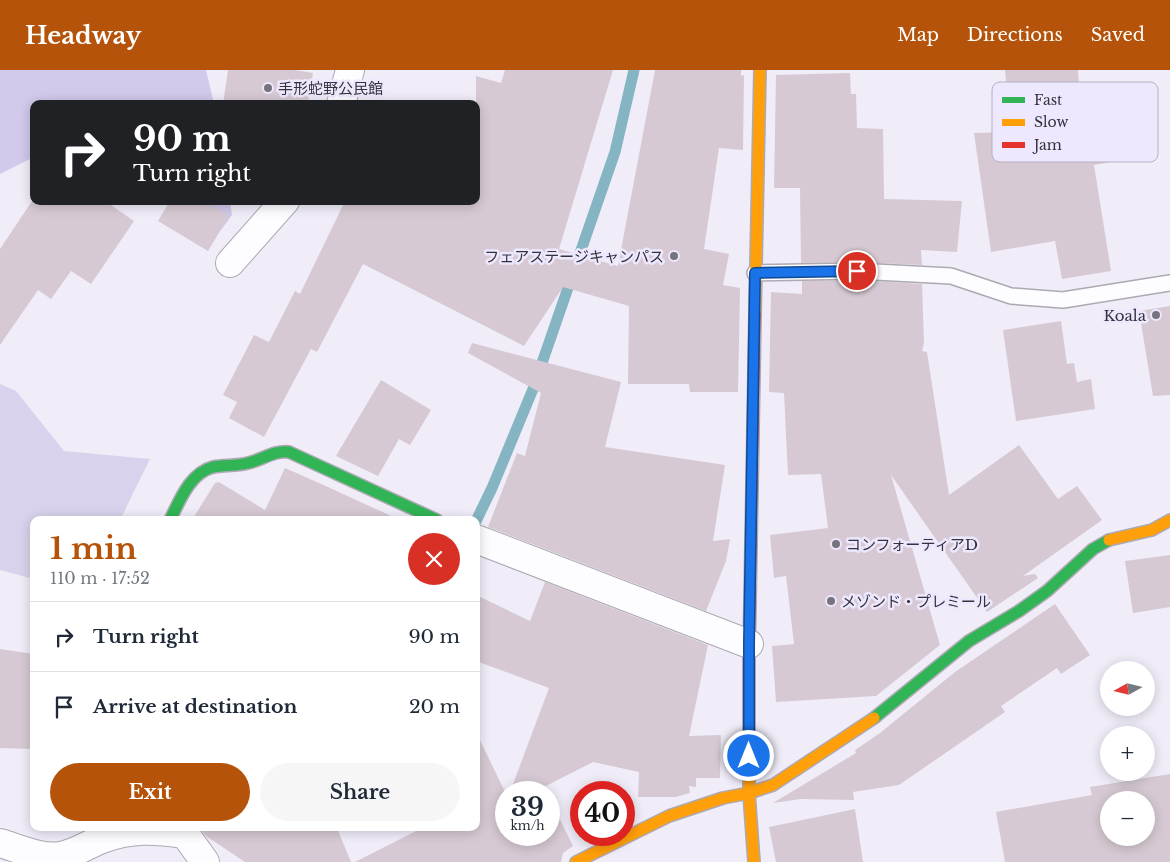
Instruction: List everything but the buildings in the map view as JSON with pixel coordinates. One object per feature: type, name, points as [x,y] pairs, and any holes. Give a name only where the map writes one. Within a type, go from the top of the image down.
[{"type":"street","points":[[342,100],[350,70]]},
{"type":"street","points":[[754,862],[749,793],[749,644],[760,70]]},
{"type":"street","points":[[230,263],[281,205]]},
{"type":"street","points":[[172,516],[196,476],[208,469],[244,465],[261,460],[281,450],[427,516]]},
{"type":"street","points":[[576,862],[669,816],[722,798],[749,793],[773,785],[870,721],[969,641],[1019,611],[1047,591],[1093,549],[1109,540],[1152,530],[1170,520]]},
{"type":"street","points":[[480,541],[749,644]]},
{"type":"street","points":[[0,843],[40,854],[59,856],[99,834],[126,831]]},
{"type":"street","points":[[189,831],[205,862]]},
{"type":"lane","points":[[755,273],[857,271],[951,276],[1011,296],[1063,300],[1170,283]]},
{"type":"shaded area","points":[[0,70],[206,70],[213,100],[30,100],[30,159],[0,174]]},
{"type":"shaded area","points":[[189,205],[231,205],[232,215],[221,230],[205,225]]},
{"type":"shaded area","points":[[0,384],[16,391],[64,451],[150,459],[122,516],[30,516],[30,578],[0,570]]},
{"type":"waterway","points":[[478,516],[533,389],[615,152],[634,70]]},
{"type":"traffic: fast","points":[[172,516],[192,481],[205,470],[213,467],[240,465],[284,452],[289,452],[428,516]]},
{"type":"traffic: fast","points":[[874,718],[969,641],[1019,611],[1047,591],[1093,549],[1109,540]]},
{"type":"traffic: slow","points":[[755,314],[760,70]]},
{"type":"traffic: slow","points":[[1109,540],[1152,530],[1170,520]]},
{"type":"traffic: slow","points":[[749,659],[749,793],[754,862]]},
{"type":"traffic: slow","points":[[576,862],[669,816],[723,798],[749,793],[773,785],[874,718]]},
{"type":"traffic: jam","points":[[749,659],[755,314]]},
{"type":"place","name":"手形蛇野公民館","points":[[268,88]]},
{"type":"place","name":"フェアステージキャンパス","points":[[674,256]]},
{"type":"place","name":"Koala","points":[[1156,315]]},
{"type":"place","name":"コンフォーティアD","points":[[836,544]]},
{"type":"place","name":"メゾンド・プレミール","points":[[831,601]]},
{"type":"route","points":[[749,756],[755,273],[857,271]]}]
